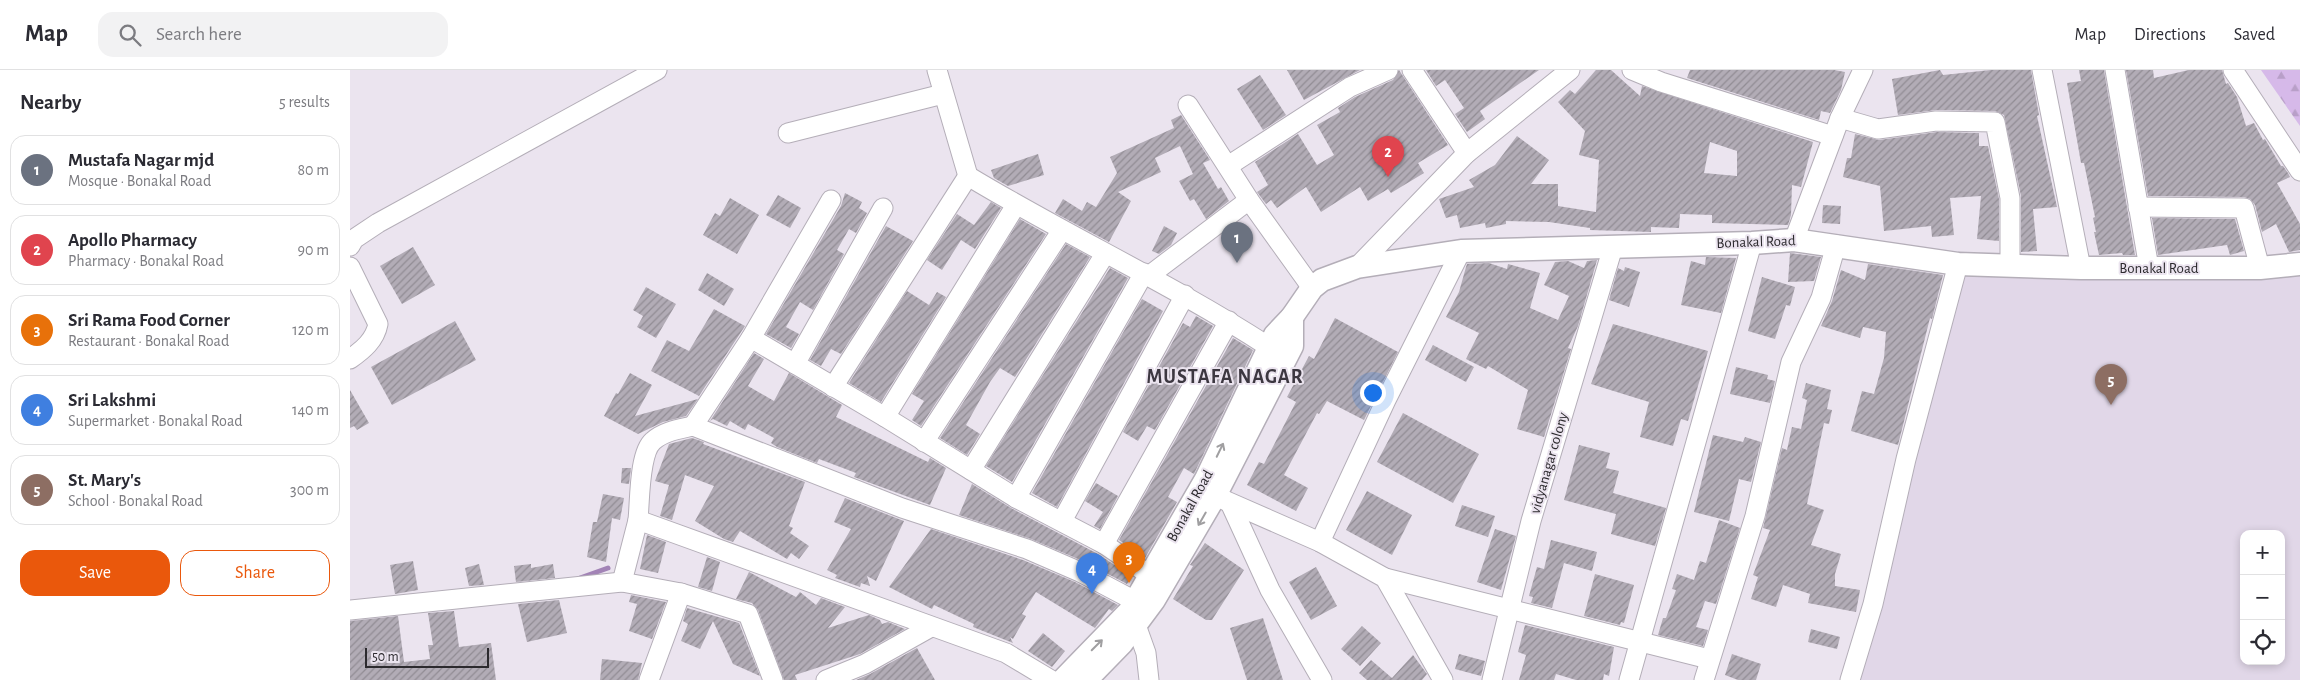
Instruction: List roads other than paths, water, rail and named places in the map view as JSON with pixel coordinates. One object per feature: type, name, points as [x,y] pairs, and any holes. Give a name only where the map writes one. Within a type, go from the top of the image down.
[{"type":"main road","name":"Bonakal Road","points":[[1063,680],[1122,619],[1151,576],[1206,479],[1279,328],[1292,317],[1312,288],[1337,272],[1357,266],[1461,250],[1752,243],[1794,240],[1958,264],[2080,268],[2260,268],[2300,264]]},
{"type":"main road","name":"Bonakal Road","points":[[1086,680],[1122,643],[1223,501],[1292,346],[1292,317]]},
{"type":"street","points":[[350,246],[354,238],[378,222],[657,70]]},
{"type":"street","points":[[937,70],[968,176],[1105,254],[1185,295],[1269,347]]},
{"type":"street","points":[[1228,166],[1350,87],[1388,70]]},
{"type":"street","points":[[1412,70],[1467,153]]},
{"type":"street","points":[[1357,266],[1467,153],[1570,70]]},
{"type":"street","points":[[1632,70],[1661,82],[1833,136]]},
{"type":"street","points":[[1794,240],[1840,118],[1863,70]]},
{"type":"street","points":[[2042,70],[2080,268]]},
{"type":"street","points":[[2115,70],[2149,268]]},
{"type":"street","points":[[2233,70],[2300,171]]},
{"type":"street","points":[[788,133],[943,94]]},
{"type":"street","points":[[1188,105],[1249,200],[1312,288]]},
{"type":"street","points":[[1840,118],[1878,129],[1936,121],[1995,122],[2010,198],[2010,265]]},
{"type":"street","points":[[833,387],[968,176]]},
{"type":"street","points":[[693,426],[751,338],[830,200]]},
{"type":"street","points":[[1016,498],[1147,274],[1249,200]]},
{"type":"street","points":[[886,417],[1016,205]]},
{"type":"street","points":[[2138,207],[2244,208],[2260,268]]},
{"type":"street","points":[[795,364],[883,208]]},
{"type":"street","points":[[924,442],[1062,230]]},
{"type":"street","points":[[1629,680],[1752,243]]},
{"type":"street","points":[[1704,680],[1755,516],[1792,362],[1821,298],[1836,245]]},
{"type":"street","name":"vidyanagar colony","points":[[1492,680],[1532,521],[1613,247]]},
{"type":"street","points":[[1320,542],[1386,400],[1461,250]]},
{"type":"street","points":[[971,470],[1105,254]]},
{"type":"street","points":[[1850,680],[1873,604],[1906,459],[1958,264]]},
{"type":"street","points":[[350,267],[378,324],[371,340],[350,360]]},
{"type":"street","points":[[1062,521],[1185,295]]},
{"type":"street","points":[[1104,544],[1229,321]]},
{"type":"street","points":[[751,338],[886,417],[1016,498],[1104,544],[1151,576]]},
{"type":"street","points":[[622,582],[638,520],[645,453],[653,441],[663,435],[693,426],[902,508],[1027,550],[1080,572],[1135,602]]},
{"type":"street","points":[[1223,501],[1320,542],[1385,578],[1640,640],[1709,659]]},
{"type":"street","points":[[1223,501],[1270,590],[1322,680]]},
{"type":"street","points":[[638,520],[1006,653],[1051,680]]},
{"type":"street","points":[[1385,578],[1443,680]]},
{"type":"street","points":[[350,610],[622,582],[681,593],[748,614],[773,680]]},
{"type":"street","points":[[649,680],[681,593]]},
{"type":"street","points":[[1136,624],[1146,653],[1149,680]]},
{"type":"street","points":[[826,680],[865,664],[931,627]]},
{"type":"waterway","points":[[580,578],[608,568]]},
{"type":"place","name":"Apollo Pharmacy","points":[[1388,177]]},
{"type":"place","name":"Mustafa Nagar mjd","points":[[1237,263]]},
{"type":"place","name":"St. Mary's","points":[[2111,405]]},
{"type":"place","name":"Sri Rama Food Corner","points":[[1129,583]]},
{"type":"place","name":"Sri Lakshmi","points":[[1092,594]]},
{"type":"district","name":"MUSTAFA NAGAR","points":[[1225,377]]}]
